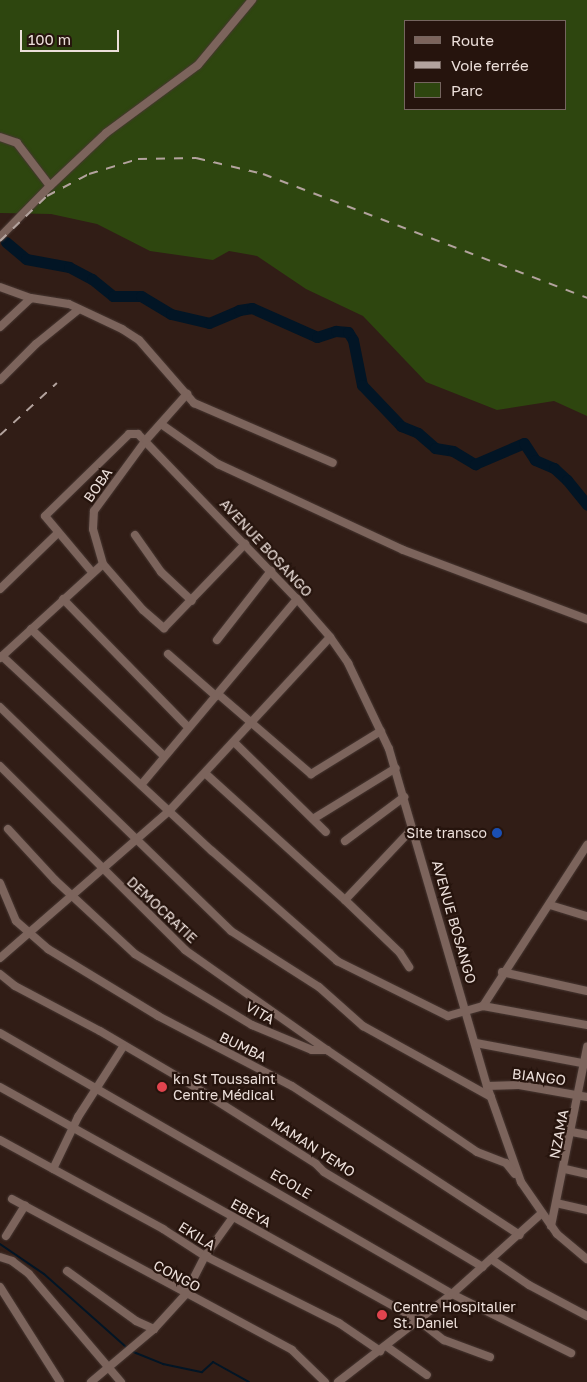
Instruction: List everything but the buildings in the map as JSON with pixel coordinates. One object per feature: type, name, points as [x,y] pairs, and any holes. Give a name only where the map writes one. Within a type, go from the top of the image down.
[{"type":"street","points":[[0,237],[106,133],[198,65],[252,0]]},
{"type":"street","points":[[0,137],[17,143],[50,186]]},
{"type":"street","points":[[0,287],[31,298],[80,309],[122,328],[139,340],[194,403],[333,463]]},
{"type":"street","points":[[0,327],[31,298]]},
{"type":"street","points":[[0,380],[36,344],[80,309]]},
{"type":"street","name":"BOBA","points":[[103,564],[93,529],[94,511],[146,440],[187,394]]},
{"type":"street","points":[[160,424],[218,464],[403,550],[587,619]]},
{"type":"street","points":[[92,572],[46,520],[47,510],[129,434],[138,434],[146,440]]},
{"type":"street","name":"AVENUE BOSANGO","points":[[146,440],[298,599],[330,637],[348,664],[381,731],[396,768],[487,1086],[522,1182],[551,1226],[567,1244],[587,1259]]},
{"type":"street","points":[[0,589],[58,533]]},
{"type":"street","points":[[135,535],[161,572],[192,601]]},
{"type":"street","points":[[245,544],[168,627],[160,626],[103,564],[1,657],[169,811],[348,968],[448,1016],[467,1012],[482,1006],[587,1025]]},
{"type":"street","points":[[217,640],[271,572]]},
{"type":"street","points":[[63,599],[188,727]]},
{"type":"street","points":[[141,785],[163,755],[217,695],[298,599]]},
{"type":"street","points":[[31,629],[163,755]]},
{"type":"street","points":[[0,958],[103,871],[169,811],[235,743],[330,637]]},
{"type":"street","points":[[168,654],[253,723],[311,774],[381,731]]},
{"type":"street","points":[[0,707],[212,915],[319,987],[363,1026],[491,1097]]},
{"type":"street","points":[[235,743],[326,832]]},
{"type":"street","name":"DEMOCRATIE","points":[[0,766],[103,871],[185,950],[327,1050]]},
{"type":"street","points":[[313,820],[396,768]]},
{"type":"street","points":[[206,774],[400,953],[409,967]]},
{"type":"street","points":[[346,841],[404,797]]},
{"type":"street","name":"VITA","points":[[8,828],[72,896],[125,946],[181,982],[276,1036],[312,1050],[327,1050],[477,1152],[506,1163],[522,1182]]},
{"type":"street","points":[[344,900],[412,829]]},
{"type":"street","points":[[482,1006],[502,972],[550,905],[587,846]]},
{"type":"street","name":"BUMBA","points":[[0,883],[16,921],[28,933],[158,1016],[292,1086],[520,1235]]},
{"type":"street","points":[[550,905],[587,916]]},
{"type":"street","points":[[502,972],[587,991]]},
{"type":"street","name":"MAMAN YEMO","points":[[0,974],[15,986],[100,1031],[123,1047],[187,1082],[316,1164],[324,1172],[483,1267]]},
{"type":"street","name":"ECOLE","points":[[0,1033],[97,1087],[452,1294],[571,1353]]},
{"type":"street","points":[[476,1043],[586,1063]]},
{"type":"street","points":[[53,1169],[74,1129],[78,1116],[123,1047]]},
{"type":"street","name":"NZAMA","points":[[551,1226],[572,1132],[583,1096],[587,1047]]},
{"type":"street","name":"BIANGO","points":[[487,1086],[519,1085],[583,1096]]},
{"type":"street","name":"EBEYA","points":[[0,1087],[418,1320],[444,1340],[490,1357]]},
{"type":"street","points":[[572,1132],[587,1135]]},
{"type":"street","name":"EKILA","points":[[0,1140],[205,1256],[339,1323],[427,1375]]},
{"type":"street","points":[[565,1169],[587,1174]]},
{"type":"street","name":"CONGO","points":[[12,1199],[185,1295],[292,1350],[325,1382]]},
{"type":"street","points":[[556,1203],[587,1210]]},
{"type":"street","points":[[6,1236],[24,1206]]},
{"type":"street","points":[[338,1382],[452,1294],[520,1235],[542,1213]]},
{"type":"street","points":[[91,1382],[154,1329],[185,1295],[205,1256],[233,1217]]},
{"type":"street","points":[[0,1257],[12,1261],[29,1274],[121,1382]]},
{"type":"street","points":[[491,1259],[529,1285],[587,1316]]},
{"type":"street","points":[[67,1271],[136,1320],[154,1329]]},
{"type":"street","points":[[0,1287],[60,1382]]},
{"type":"green space","points":[[0,0],[587,0],[587,416],[554,401],[497,410],[426,382],[363,316],[306,289],[257,256],[229,251],[213,260],[150,251],[97,224],[51,214],[0,213]]},
{"type":"waterway","points":[[6,242],[26,259],[69,267],[92,279],[113,296],[141,296],[171,314],[209,323],[239,310],[252,308],[317,337],[336,331],[348,332],[353,340],[362,385],[401,426],[418,433],[435,448],[453,451],[475,464],[524,443],[535,460],[554,468],[567,480],[587,505]]},
{"type":"waterway","points":[[0,1244],[44,1274],[127,1348]]},
{"type":"waterway","points":[[131,1351],[163,1364],[202,1372],[213,1362],[249,1382]]},
{"type":"railway","points":[[0,241],[47,196],[89,174],[138,159],[196,158],[263,174],[587,298]]},
{"type":"railway","points":[[0,435],[57,383]]},
{"type":"place","name":"Site transco","points":[[497,833]]},
{"type":"place","name":"kn St Toussaint Centre Médical","points":[[162,1087]]},
{"type":"place","name":"Centre Hospitalier St. Daniel","points":[[382,1315]]}]
